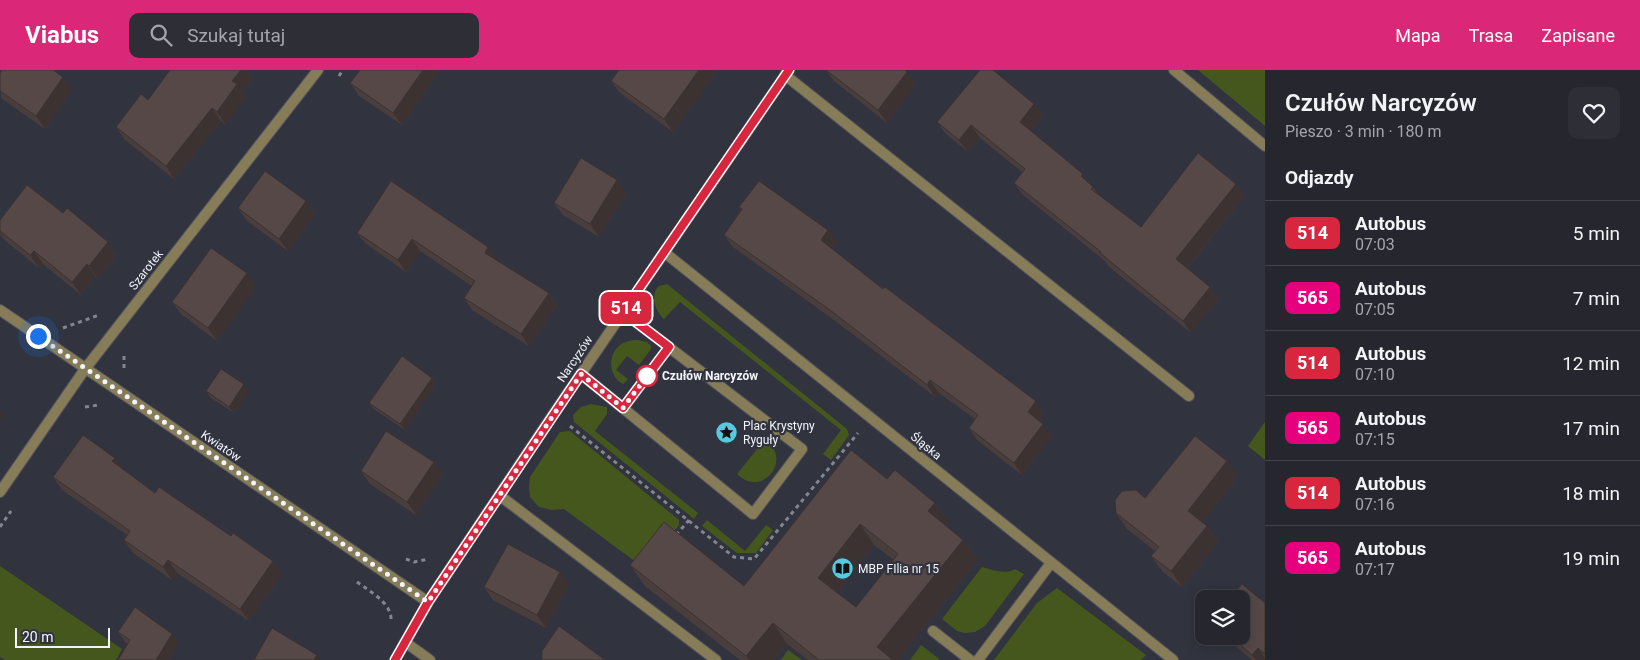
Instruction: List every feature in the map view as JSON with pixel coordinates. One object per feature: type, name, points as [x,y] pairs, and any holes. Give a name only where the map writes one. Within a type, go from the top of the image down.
[{"type":"street","name":"Szarotek","points":[[0,492],[85,368],[318,70]]},
{"type":"street","points":[[1174,70],[1265,146]]},
{"type":"street","points":[[787,72],[1188,396]]},
{"type":"street","name":"Narcyzów","points":[[395,660],[428,602],[499,495],[787,72]]},
{"type":"street","name":"Śląska","points":[[664,252],[1173,660]]},
{"type":"street","name":"Kwiatów","points":[[0,310],[428,602]]},
{"type":"street","points":[[581,374],[752,514],[802,449],[623,312]]},
{"type":"street","points":[[623,408],[669,347]]},
{"type":"street","points":[[499,495],[716,660]]},
{"type":"street","points":[[978,660],[1051,563]]},
{"type":"street","points":[[933,631],[970,660]]},
{"type":"street","points":[[405,642],[430,660]]},
{"type":"path","points":[[337,78],[343,70]]},
{"type":"path","points":[[61,328],[102,314]]},
{"type":"path","points":[[125,352],[123,359],[124,369],[128,373]]},
{"type":"path","points":[[80,410],[91,405],[105,406]]},
{"type":"path","points":[[0,527],[11,510]]},
{"type":"path","points":[[671,542],[688,520]]},
{"type":"path","points":[[403,559],[414,562],[428,560],[433,556]]},
{"type":"path","points":[[353,580],[383,602],[392,616],[391,624]]},
{"type":"green space","points":[[1198,70],[1265,70],[1265,126]]},
{"type":"green space","points":[[667,284],[847,429],[849,435],[831,460],[823,454],[841,430],[680,302],[664,319],[656,308],[654,294],[659,286]]},
{"type":"green space","points":[[638,340],[647,342],[651,349],[639,365],[627,356],[616,370],[628,379],[623,384],[618,381],[612,372],[611,361],[613,355],[615,350],[623,343]]},
{"type":"green space","points":[[591,404],[607,407],[607,414],[595,431],[698,513],[694,519],[574,422],[573,415],[581,407]]},
{"type":"green space","points":[[1265,422],[1265,460],[1248,446]]},
{"type":"green space","points":[[570,431],[679,520],[679,525],[647,565],[640,565],[564,509],[552,510],[539,507],[530,497],[530,477],[560,432]]},
{"type":"green space","points":[[766,438],[773,448],[776,458],[775,467],[764,480],[755,482],[746,480],[737,474]]},
{"type":"green space","points":[[707,520],[745,551],[766,525],[773,530],[756,553],[737,553],[702,526]]},
{"type":"green space","points":[[0,566],[122,649],[116,660],[5,660],[0,657]]},
{"type":"green space","points":[[982,567],[1003,572],[1015,569],[1024,574],[985,626],[975,632],[965,633],[957,631],[942,619]]},
{"type":"green space","points":[[1057,588],[1146,655],[1141,660],[994,660],[1037,603]]},
{"type":"green space","points":[[921,645],[938,658],[939,660],[910,660]]},
{"type":"green space","points":[[788,650],[802,660],[781,660]]},
{"type":"building","points":[[2,70],[53,70],[63,77],[36,116],[0,91],[0,73]]},
{"type":"building","points":[[170,70],[241,70],[232,81],[237,84],[217,112],[212,108],[166,166],[116,127],[141,94],[148,100]]},
{"type":"building","points":[[360,70],[423,70],[393,113],[350,83]]},
{"type":"building","points":[[619,70],[699,70],[664,119],[611,81]]},
{"type":"building","points":[[826,70],[905,70],[907,72],[878,110]]},
{"type":"building","points":[[980,70],[993,70],[1034,104],[1020,122],[1083,174],[1081,176],[1093,187],[1091,189],[1141,227],[1198,153],[1236,184],[1176,259],[1210,287],[1183,321],[1101,252],[1014,183],[1025,169],[971,125],[959,140],[937,122]]},
{"type":"building","points":[[581,158],[617,180],[590,224],[554,203]]},
{"type":"building","points":[[265,171],[306,201],[279,239],[238,208]]},
{"type":"building","points":[[391,181],[488,247],[485,253],[549,293],[521,334],[464,298],[475,281],[412,239],[398,260],[357,233]]},
{"type":"building","points":[[759,181],[828,230],[821,240],[883,289],[885,287],[1036,401],[1028,412],[1043,424],[1014,463],[969,428],[978,415],[930,380],[927,385],[830,310],[724,235],[742,209],[739,207]]},
{"type":"building","points":[[27,185],[63,213],[67,208],[108,242],[89,266],[87,264],[72,282],[34,251],[30,255],[0,231],[0,220]]},
{"type":"building","points":[[211,248],[247,273],[208,328],[172,302]]},
{"type":"building","points":[[402,356],[432,378],[400,424],[369,403]]},
{"type":"building","points":[[221,369],[244,384],[229,407],[206,391]]},
{"type":"building","points":[[386,431],[434,462],[407,502],[361,471]]},
{"type":"building","points":[[83,435],[115,458],[112,461],[155,493],[159,487],[231,536],[233,533],[273,561],[240,609],[168,560],[163,567],[124,540],[130,531],[53,477]]},
{"type":"building","points":[[1195,436],[1227,461],[1188,511],[1207,526],[1171,571],[1151,556],[1159,547],[1116,513],[1115,500],[1122,491],[1136,490],[1145,498]]},
{"type":"building","points":[[851,450],[887,479],[895,470],[935,503],[928,511],[963,540],[877,647],[893,660],[819,660],[773,623],[746,656],[630,565],[664,522],[744,586]],"holes":[[[860,524],[898,554],[856,607],[818,578]]]},
{"type":"building","points":[[508,544],[560,572],[537,615],[484,587]]},
{"type":"building","points":[[1242,584],[1249,590],[1237,590]]},
{"type":"building","points":[[1250,591],[1265,603],[1265,654],[1258,648],[1252,655],[1240,645],[1250,645]]},
{"type":"building","points":[[135,607],[172,634],[156,660],[118,660],[130,640],[118,632]]},
{"type":"building","points":[[559,626],[605,660],[542,660],[542,651]]},
{"type":"building","points":[[272,628],[317,655],[314,660],[254,660]]},
{"type":"bus line","name":"514","points":[[395,660],[428,602],[581,374],[623,408],[669,347],[623,312],[789,70]]},
{"type":"place","name":"Czułów Narcyzów","points":[[647,376]]},
{"type":"place","name":"Plac Krystyny Ryguły","points":[[727,433]]},
{"type":"place","name":"MBP FIlia nr 15","points":[[842,569]]},
{"type":"route","points":[[38,336],[428,602],[581,374],[623,408],[647,376]]}]
